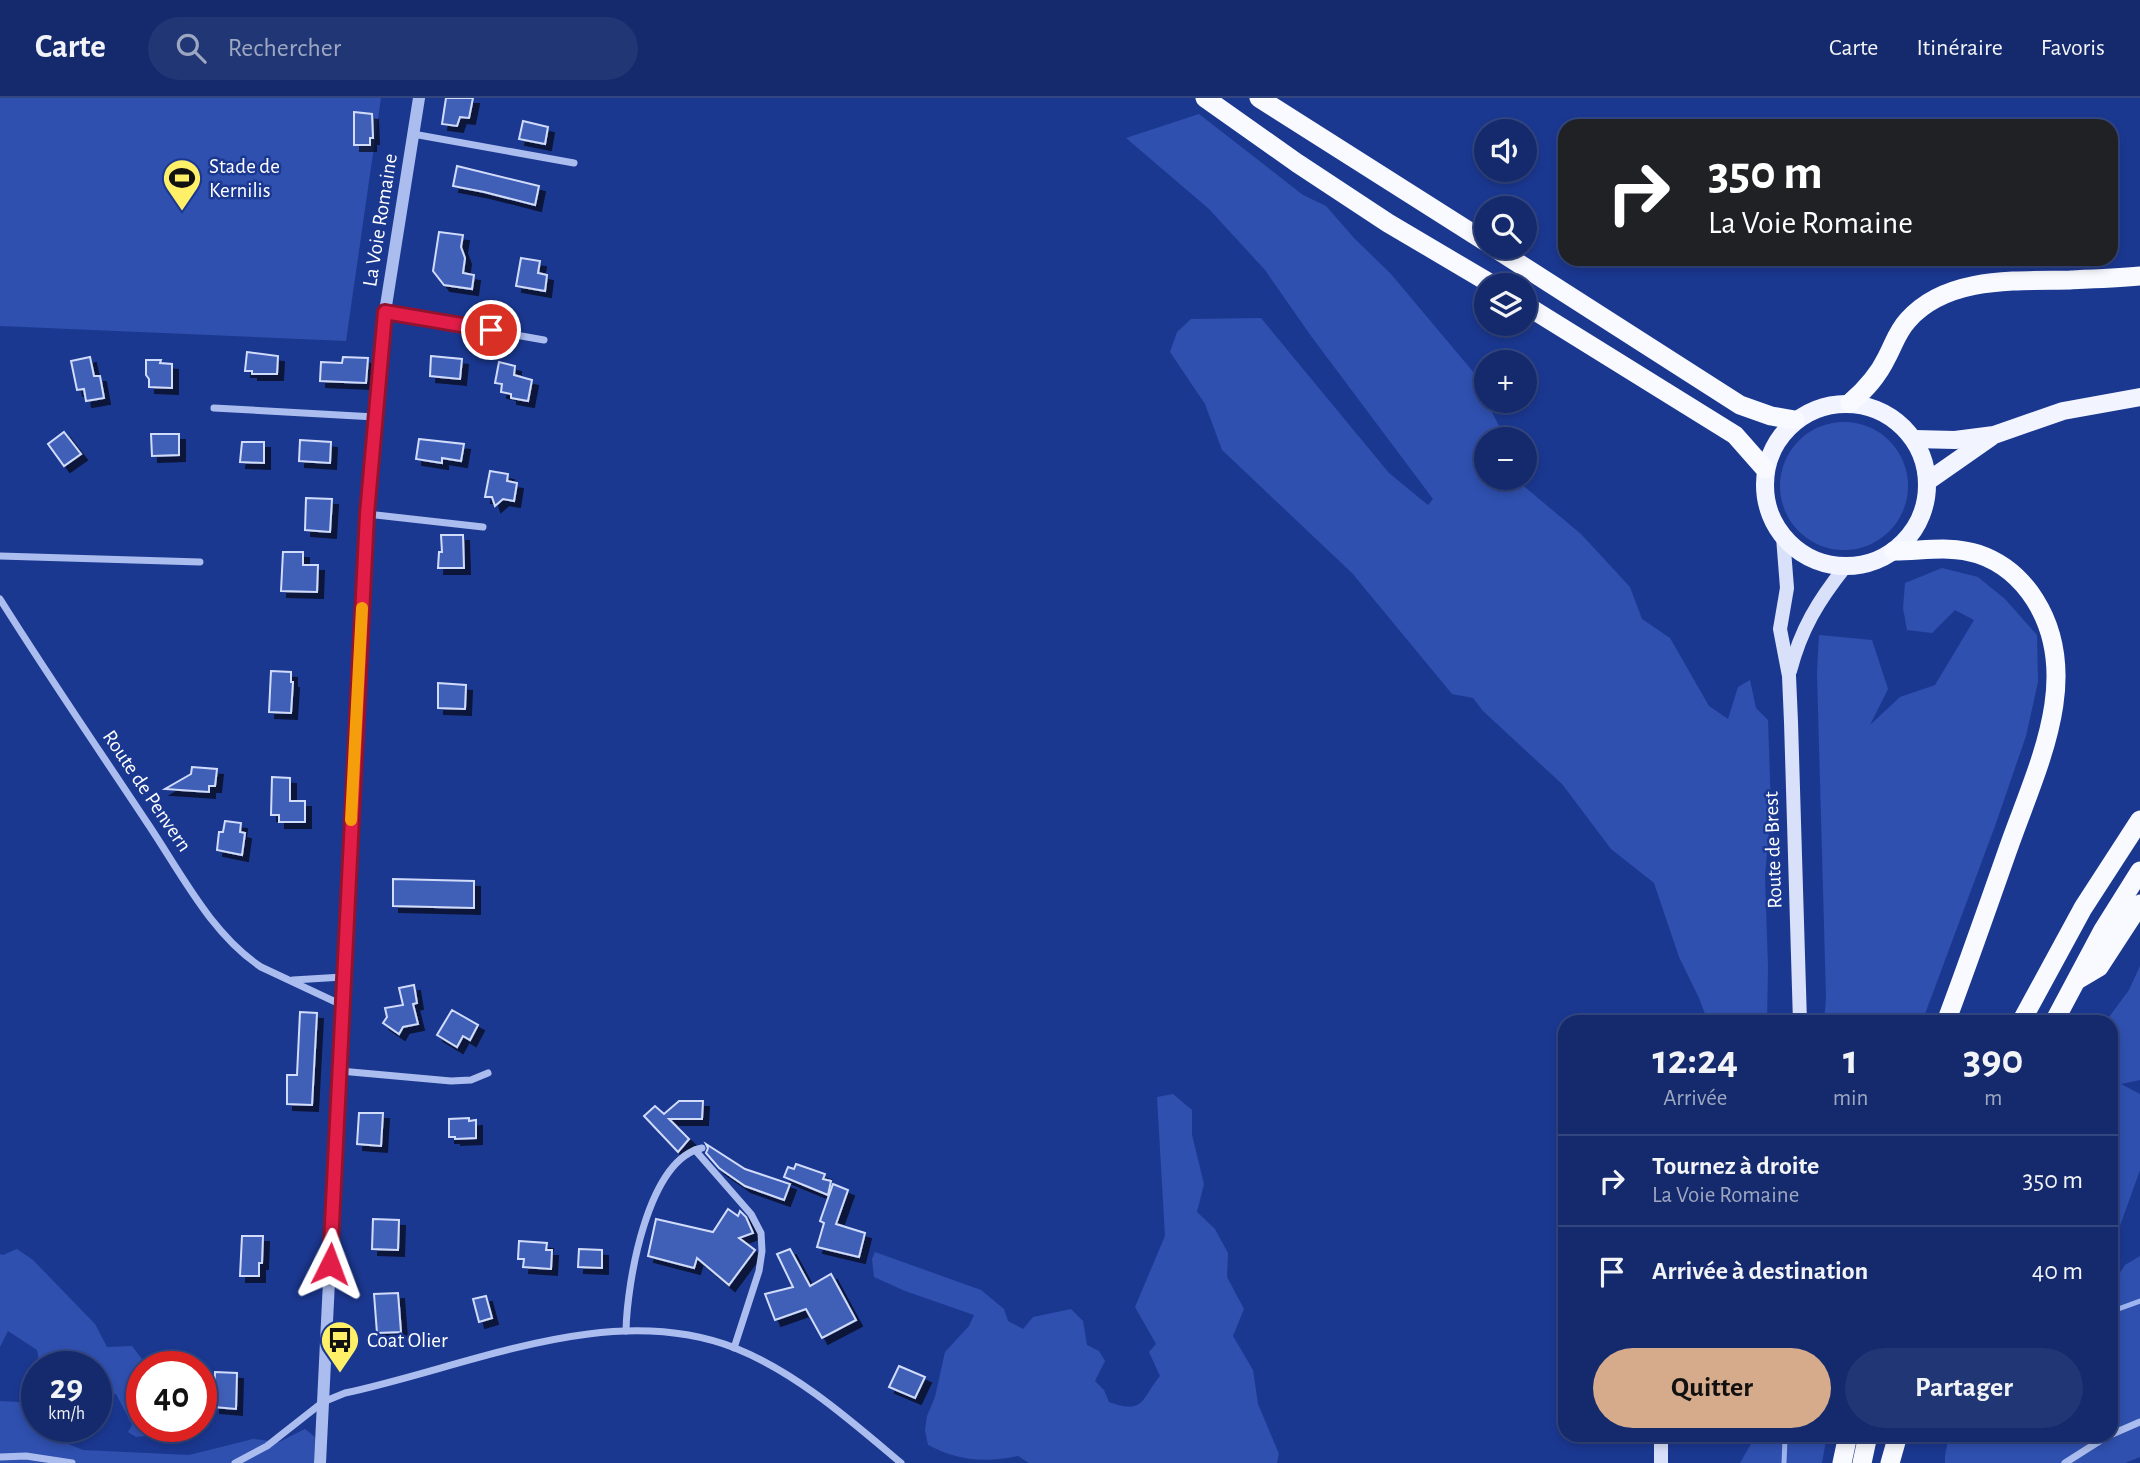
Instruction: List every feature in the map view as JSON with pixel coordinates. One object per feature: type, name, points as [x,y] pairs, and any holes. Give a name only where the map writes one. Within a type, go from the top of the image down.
[{"type":"highway","points":[[1205,98],[1388,223],[1474,274]]},
{"type":"highway","points":[[1259,98],[1474,234]]},
{"type":"highway","points":[[1512,259],[1740,405],[1795,421]]},
{"type":"highway","points":[[1850,403],[1879,373],[1896,334],[1910,317],[1949,293],[1975,285],[2017,281],[2140,276]]},
{"type":"highway","points":[[1537,312],[1735,435],[1765,469]]},
{"type":"highway","points":[[1894,551],[1941,548],[1961,550],[1996,562],[2012,573],[2033,597],[2048,624],[2056,654],[2057,688],[2054,709],[2039,760],[1948,1015]]},
{"type":"highway","points":[[2025,1015],[2083,908],[2140,820]]},
{"type":"highway","points":[[2058,1015],[2103,930],[2140,872]]},
{"type":"highway","points":[[2076,981],[2099,967],[2140,904]]},
{"type":"highway","points":[[1842,1463],[1846,1442]]},
{"type":"highway","points":[[1862,1463],[1866,1442]]},
{"type":"highway","points":[[1890,1463],[1896,1442]]},
{"type":"main road","points":[[1914,439],[1955,440],[1994,435],[2063,411],[2140,397]]},
{"type":"main road","points":[[1850,403],[1869,406],[1901,425],[1914,439],[1924,459],[1928,481],[1924,508],[1913,532],[1894,551],[1879,560],[1845,566],[1823,563],[1803,554],[1783,537],[1774,525],[1764,489],[1765,469],[1776,442],[1795,421],[1821,407],[1850,403]]},
{"type":"main road","points":[[1928,481],[1994,435]]},
{"type":"main road","name":"Route de Brest","points":[[1783,537],[1787,588],[1780,629],[1789,676],[1800,1015]]},
{"type":"main road","name":"Route de Brest","points":[[1789,676],[1801,636],[1814,609],[1845,566]]},
{"type":"main road","points":[[1661,1442],[1661,1463]]},
{"type":"street","name":"La Voie Romaine","points":[[320,1463],[367,514],[385,312],[419,98]]},
{"type":"street","name":"La Voie Romaine","points":[[413,135],[574,163]]},
{"type":"street","name":"La Voie Romaine","points":[[385,312],[544,340]]},
{"type":"street","points":[[214,408],[376,417]]},
{"type":"street","points":[[367,514],[483,527]]},
{"type":"street","points":[[0,556],[200,562]]},
{"type":"street","name":"Route de Penvern","points":[[0,599],[205,910],[249,959],[274,974],[342,1005]]},
{"type":"street","name":"Route de Penvern","points":[[289,979],[343,977]]},
{"type":"street","points":[[340,1071],[451,1081],[471,1080],[488,1073]]},
{"type":"street","points":[[626,1331],[633,1272],[653,1198],[678,1161],[699,1149],[751,1214],[761,1233],[759,1271],[734,1348]]},
{"type":"street","points":[[235,1463],[267,1446],[323,1402],[345,1393],[540,1343],[592,1334],[650,1330],[688,1334],[734,1348],[774,1367],[805,1387],[901,1463]]},
{"type":"street","points":[[2118,1432],[2140,1422]]},
{"type":"street","points":[[2065,1463],[2099,1442]]},
{"type":"street","points":[[0,1457],[26,1455],[72,1463]]},
{"type":"shaded area","name":"Stade de Kernilis","points":[[0,98],[381,98],[346,341],[0,326]]},
{"type":"shaded area","points":[[1199,114],[1303,195],[1326,206],[1391,274],[1474,373],[1474,413],[1492,413],[1500,427],[1474,427],[1474,490],[1528,490],[1581,534],[1630,587],[1642,619],[1670,638],[1709,706],[1728,719],[1738,687],[1750,680],[1756,708],[1768,720],[1771,808],[1765,876],[1767,1015],[1705,1015],[1679,957],[1654,883],[1611,849],[1562,784],[1483,711],[1473,698],[1452,694],[1352,573],[1222,450],[1205,404],[1170,352],[1177,332],[1191,319],[1261,318],[1389,473],[1428,505],[1433,499],[1265,270],[1209,209],[1126,138]]},
{"type":"shaded area","points":[[1844,422],[1869,426],[1890,440],[1904,461],[1908,486],[1904,511],[1890,532],[1869,546],[1844,550],[1819,546],[1798,532],[1784,511],[1780,486],[1784,461],[1798,440],[1819,426]]},
{"type":"shaded area","points":[[1942,568],[1978,577],[2005,599],[2037,635],[2038,682],[2026,736],[1925,1015],[1825,1015],[1817,673],[1819,635],[1872,640],[1888,689],[1870,725],[1900,697],[1935,685],[1974,620],[1955,610],[1932,633],[1907,630],[1903,608],[1905,583]]},
{"type":"shaded area","points":[[2140,966],[2140,1080],[2121,1084],[2140,1094],[2140,1170],[2118,1231],[2118,1015],[2110,1015],[2129,990]]},
{"type":"shaded area","points":[[1173,1094],[1192,1110],[1192,1135],[1204,1184],[1197,1212],[1215,1229],[1228,1253],[1227,1277],[1244,1309],[1233,1336],[1253,1370],[1258,1404],[1279,1454],[1277,1463],[1029,1463],[1018,1456],[972,1459],[928,1445],[925,1430],[927,1416],[935,1397],[945,1352],[969,1326],[974,1315],[874,1277],[872,1259],[875,1252],[981,1290],[1004,1309],[1008,1321],[1023,1329],[1033,1317],[1071,1309],[1083,1321],[1087,1345],[1099,1351],[1105,1361],[1095,1381],[1104,1390],[1109,1402],[1121,1406],[1136,1406],[1160,1376],[1149,1352],[1156,1344],[1135,1307],[1165,1236],[1157,1097]]},
{"type":"shaded area","points":[[17,1249],[33,1260],[95,1324],[107,1347],[132,1346],[136,1351],[126,1351],[126,1413],[116,1394],[112,1395],[112,1351],[37,1351],[8,1331],[0,1347],[0,1254]]},
{"type":"shaded area","points":[[2140,1256],[2140,1457],[2125,1463],[1945,1463],[1948,1442],[2118,1442],[2118,1276],[2125,1265]]},
{"type":"shaded area","points":[[0,1401],[21,1402],[21,1442],[63,1442],[83,1450],[189,1455],[253,1439],[279,1442],[305,1429],[315,1437],[314,1463],[0,1463]]},
{"type":"shaded area","points":[[1752,1442],[1826,1442],[1822,1463],[1740,1463]]},
{"type":"building","points":[[446,98],[473,98],[469,118],[460,117],[457,126],[442,124]]},
{"type":"building","points":[[354,112],[372,114],[373,138],[370,138],[370,145],[354,145]]},
{"type":"building","points":[[523,121],[548,127],[545,144],[519,139]]},
{"type":"building","points":[[457,166],[539,186],[535,205],[453,186]]},
{"type":"building","points":[[439,232],[463,235],[463,273],[474,275],[472,289],[444,285],[433,271]]},
{"type":"building","points":[[521,258],[540,261],[538,273],[547,275],[545,291],[516,286]]},
{"type":"building","points":[[247,352],[278,356],[277,374],[252,374],[252,371],[245,371]]},
{"type":"building","points":[[431,356],[462,359],[460,379],[430,376]]},
{"type":"building","points":[[90,357],[94,376],[100,376],[104,398],[86,401],[84,389],[77,390],[71,361]]},
{"type":"building","points":[[343,357],[368,358],[366,383],[320,381],[321,362],[342,363]]},
{"type":"building","points":[[146,360],[161,360],[160,363],[172,364],[172,388],[149,387]]},
{"type":"building","points":[[499,362],[515,366],[514,375],[532,380],[528,401],[511,398],[511,394],[501,392],[502,384],[495,383]]},
{"type":"building","points":[[64,432],[81,454],[64,466],[48,444]]},
{"type":"building","points":[[151,434],[179,434],[179,455],[152,456]]},
{"type":"building","points":[[419,439],[464,444],[461,461],[442,458],[442,463],[416,459]]},
{"type":"building","points":[[300,440],[331,442],[330,463],[299,461]]},
{"type":"building","points":[[242,442],[264,442],[264,463],[240,462]]},
{"type":"building","points":[[490,471],[508,474],[507,481],[517,483],[514,501],[503,499],[495,506],[492,497],[485,497]]},
{"type":"building","points":[[306,498],[332,499],[330,532],[305,530]]},
{"type":"building","points":[[441,535],[463,535],[464,568],[438,568],[439,552],[442,552]]},
{"type":"building","points":[[283,552],[303,552],[303,565],[318,565],[317,592],[281,591]]},
{"type":"building","points":[[271,671],[291,672],[291,713],[269,712]]},
{"type":"building","points":[[438,683],[466,685],[465,709],[438,708]]},
{"type":"building","points":[[192,767],[217,769],[215,786],[209,786],[209,792],[165,789],[191,774]]},
{"type":"building","points":[[272,777],[290,778],[290,801],[305,801],[305,822],[279,822],[279,815],[271,815]]},
{"type":"building","points":[[225,821],[241,823],[240,832],[245,833],[242,855],[217,850],[219,832],[223,832]]},
{"type":"building","points":[[393,879],[474,881],[474,908],[393,906]]},
{"type":"building","points":[[414,985],[417,1003],[413,1004],[418,1024],[403,1027],[399,1034],[383,1023],[387,1017],[385,1008],[403,1005],[399,988]]},
{"type":"building","points":[[452,1010],[478,1025],[470,1040],[463,1036],[457,1047],[437,1035]]},
{"type":"building","points":[[300,1012],[317,1013],[312,1105],[287,1104],[287,1075],[297,1075]]},
{"type":"building","points":[[679,1101],[703,1101],[702,1119],[669,1119],[689,1139],[678,1152],[644,1116],[655,1106],[664,1114]]},
{"type":"building","points":[[359,1113],[383,1113],[381,1146],[357,1144]]},
{"type":"building","points":[[469,1118],[469,1121],[476,1120],[476,1138],[449,1137],[449,1119]]},
{"type":"building","points":[[706,1144],[745,1169],[790,1184],[784,1200],[745,1186],[719,1168],[706,1153]]},
{"type":"building","points":[[796,1164],[825,1174],[823,1179],[831,1181],[828,1195],[784,1177],[788,1167],[794,1169]]},
{"type":"building","points":[[833,1184],[848,1190],[836,1224],[865,1233],[859,1257],[817,1247],[824,1223],[820,1221]]},
{"type":"building","points":[[728,1209],[738,1216],[740,1211],[746,1217],[753,1233],[739,1238],[755,1250],[729,1285],[697,1258],[694,1268],[648,1256],[656,1219],[713,1232]]},
{"type":"building","points":[[373,1219],[399,1220],[398,1250],[372,1249]]},
{"type":"building","points":[[242,1236],[263,1236],[259,1276],[240,1276]]},
{"type":"building","points":[[519,1241],[547,1243],[546,1250],[552,1250],[551,1269],[523,1267],[524,1259],[518,1259]]},
{"type":"building","points":[[579,1249],[602,1250],[602,1268],[578,1267]]},
{"type":"building","points":[[790,1249],[810,1286],[831,1274],[856,1320],[822,1338],[806,1309],[775,1320],[765,1294],[793,1287],[777,1254]]},
{"type":"building","points":[[398,1293],[401,1332],[377,1333],[374,1294]]},
{"type":"building","points":[[486,1296],[492,1318],[479,1322],[473,1299]]},
{"type":"building","points":[[899,1366],[925,1377],[915,1398],[889,1387]]},
{"type":"building","points":[[217,1372],[237,1373],[236,1409],[217,1407]]},
{"type":"waterway","points":[[2118,1309],[2140,1301]]},
{"type":"waterway","points":[[1784,1463],[1785,1442]]},
{"type":"slow traffic","points":[[351,820],[362,608]]},
{"type":"place","name":"Stade de Kernilis","points":[[182,212]]},
{"type":"place","name":"Coat Olier","points":[[340,1374]]},
{"type":"route","points":[[330,1264],[367,514],[385,312],[491,330]]}]
